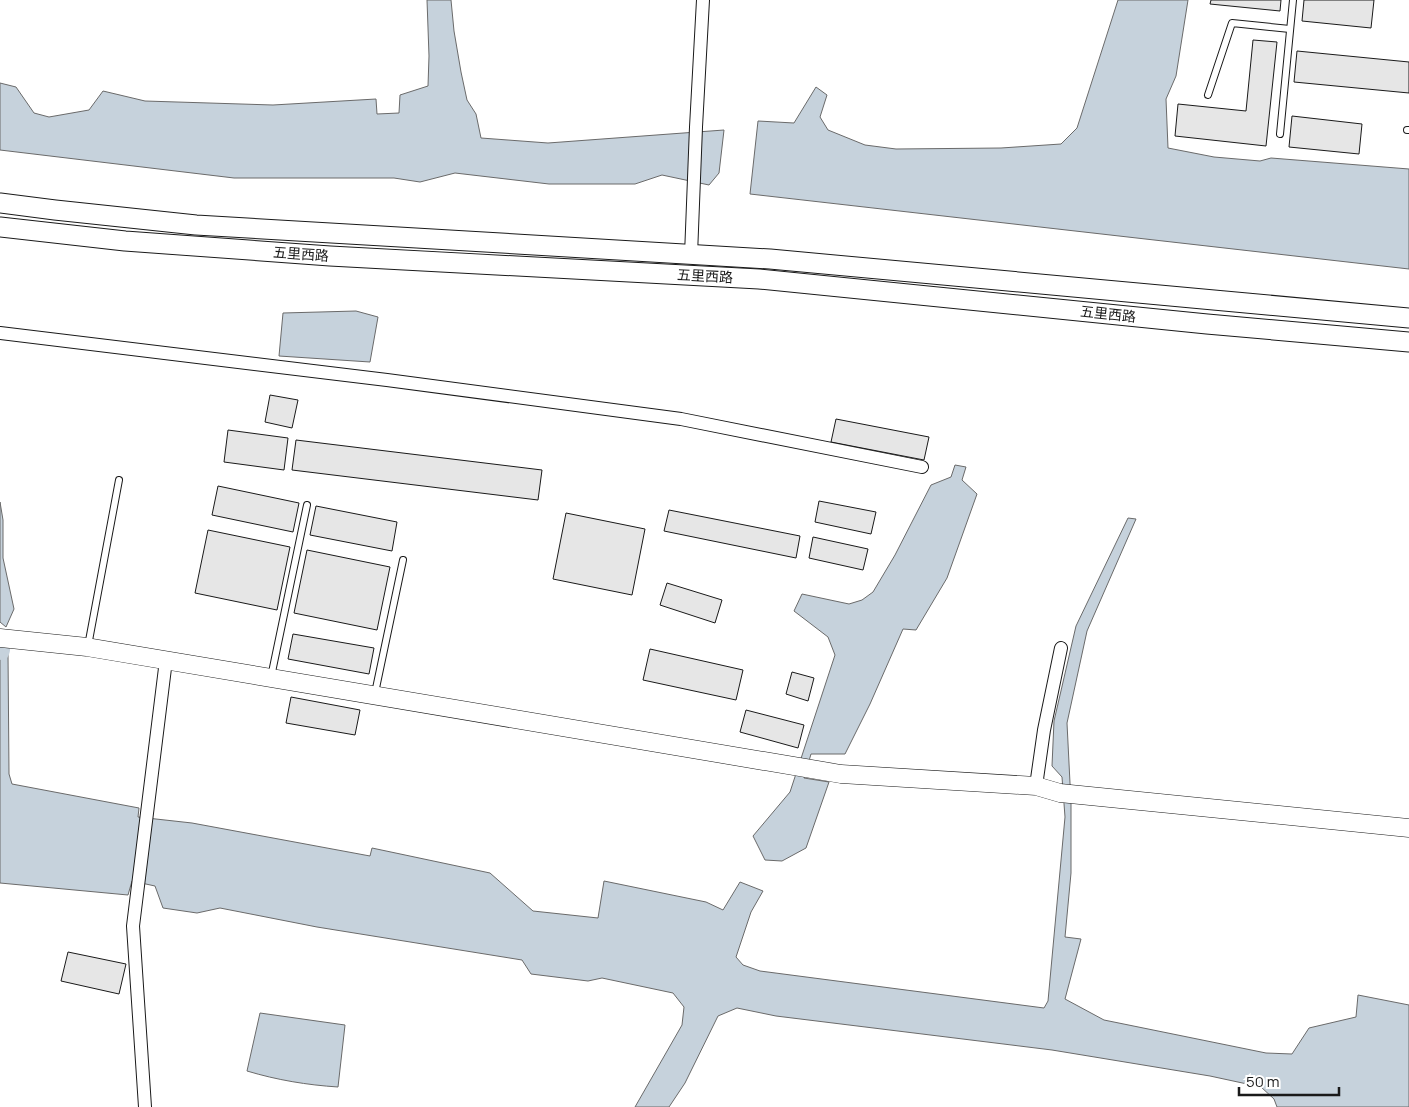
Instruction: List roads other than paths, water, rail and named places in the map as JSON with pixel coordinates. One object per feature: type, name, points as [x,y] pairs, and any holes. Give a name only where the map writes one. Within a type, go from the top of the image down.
[{"type":"main road","name":"五里西路","points":[[0,203],[196,224],[770,259],[1409,318]]},
{"type":"main road","name":"五里西路","points":[[0,227],[125,241],[330,256],[759,279],[1207,324],[1409,342]]},
{"type":"main road","points":[[0,638],[88,647],[841,774],[1036,786],[1060,793],[1409,828]]},
{"type":"street","points":[[691,254],[703,0]]},
{"type":"street","points":[[0,333],[406,382],[681,419],[922,467]]},
{"type":"street","points":[[1036,786],[1044,730],[1061,648]]},
{"type":"street","points":[[145,1107],[133,926],[166,660]]},
{"type":"lane","points":[[1280,134],[1293,0]]},
{"type":"lane","points":[[1208,95],[1232,23],[1290,29]]},
{"type":"lane","points":[[88,647],[119,480]]},
{"type":"lane","points":[[271,678],[307,505]]},
{"type":"lane","points":[[374,696],[403,560]]}]
